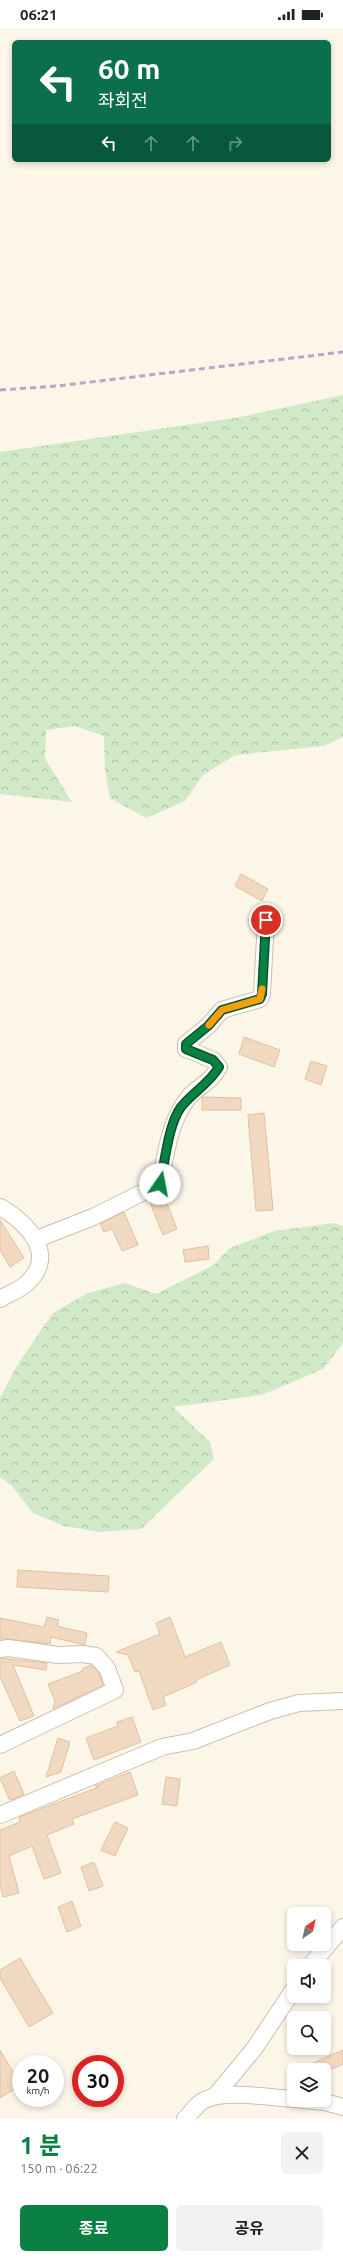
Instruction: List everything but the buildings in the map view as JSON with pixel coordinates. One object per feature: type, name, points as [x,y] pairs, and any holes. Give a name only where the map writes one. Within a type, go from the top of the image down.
[{"type":"street","points":[[37,1240],[93,1217],[160,1184],[173,1126],[180,1109],[191,1095],[213,1077],[219,1067],[213,1060],[186,1049],[186,1044],[208,1026],[222,1010],[260,999],[262,994],[266,920]]},
{"type":"street","points":[[0,1207],[30,1229],[37,1240],[40,1255],[38,1267],[27,1283],[0,1299]]},
{"type":"street","points":[[0,1649],[8,1648],[58,1655],[83,1654],[96,1656],[107,1668],[115,1690],[0,1745]]},
{"type":"street","points":[[0,1815],[162,1746],[193,1741],[270,1711],[299,1703],[343,1701]]},
{"type":"street","points":[[316,1959],[343,1927]]},
{"type":"street","points":[[215,2096],[254,2050],[287,2000]]},
{"type":"street","points":[[185,2119],[200,2103],[215,2096],[232,2095],[287,2099]]},
{"type":"street","points":[[331,2104],[343,2107]]},
{"type":"green space","points":[[343,395],[343,737],[324,746],[235,755],[203,775],[185,801],[146,818],[110,798],[105,770],[104,736],[75,726],[46,730],[45,759],[72,802],[0,794],[0,452],[235,418]]},
{"type":"green space","points":[[334,1223],[343,1226],[343,1343],[323,1369],[262,1395],[173,1407],[210,1442],[214,1459],[141,1529],[100,1532],[64,1526],[33,1513],[11,1485],[0,1477],[0,1398],[18,1364],[53,1313],[88,1293],[125,1283],[156,1294],[214,1265],[230,1248],[274,1231]]},
{"type":"railway","points":[[0,390],[57,386],[343,352]]},
{"type":"slow traffic","points":[[209,1025],[222,1010],[260,999],[262,989]]},
{"type":"route","points":[[160,1184],[173,1126],[180,1109],[191,1095],[203,1087],[213,1077],[219,1067],[213,1060],[186,1049],[186,1044],[208,1026],[222,1010],[260,999],[262,994],[266,920]]}]
